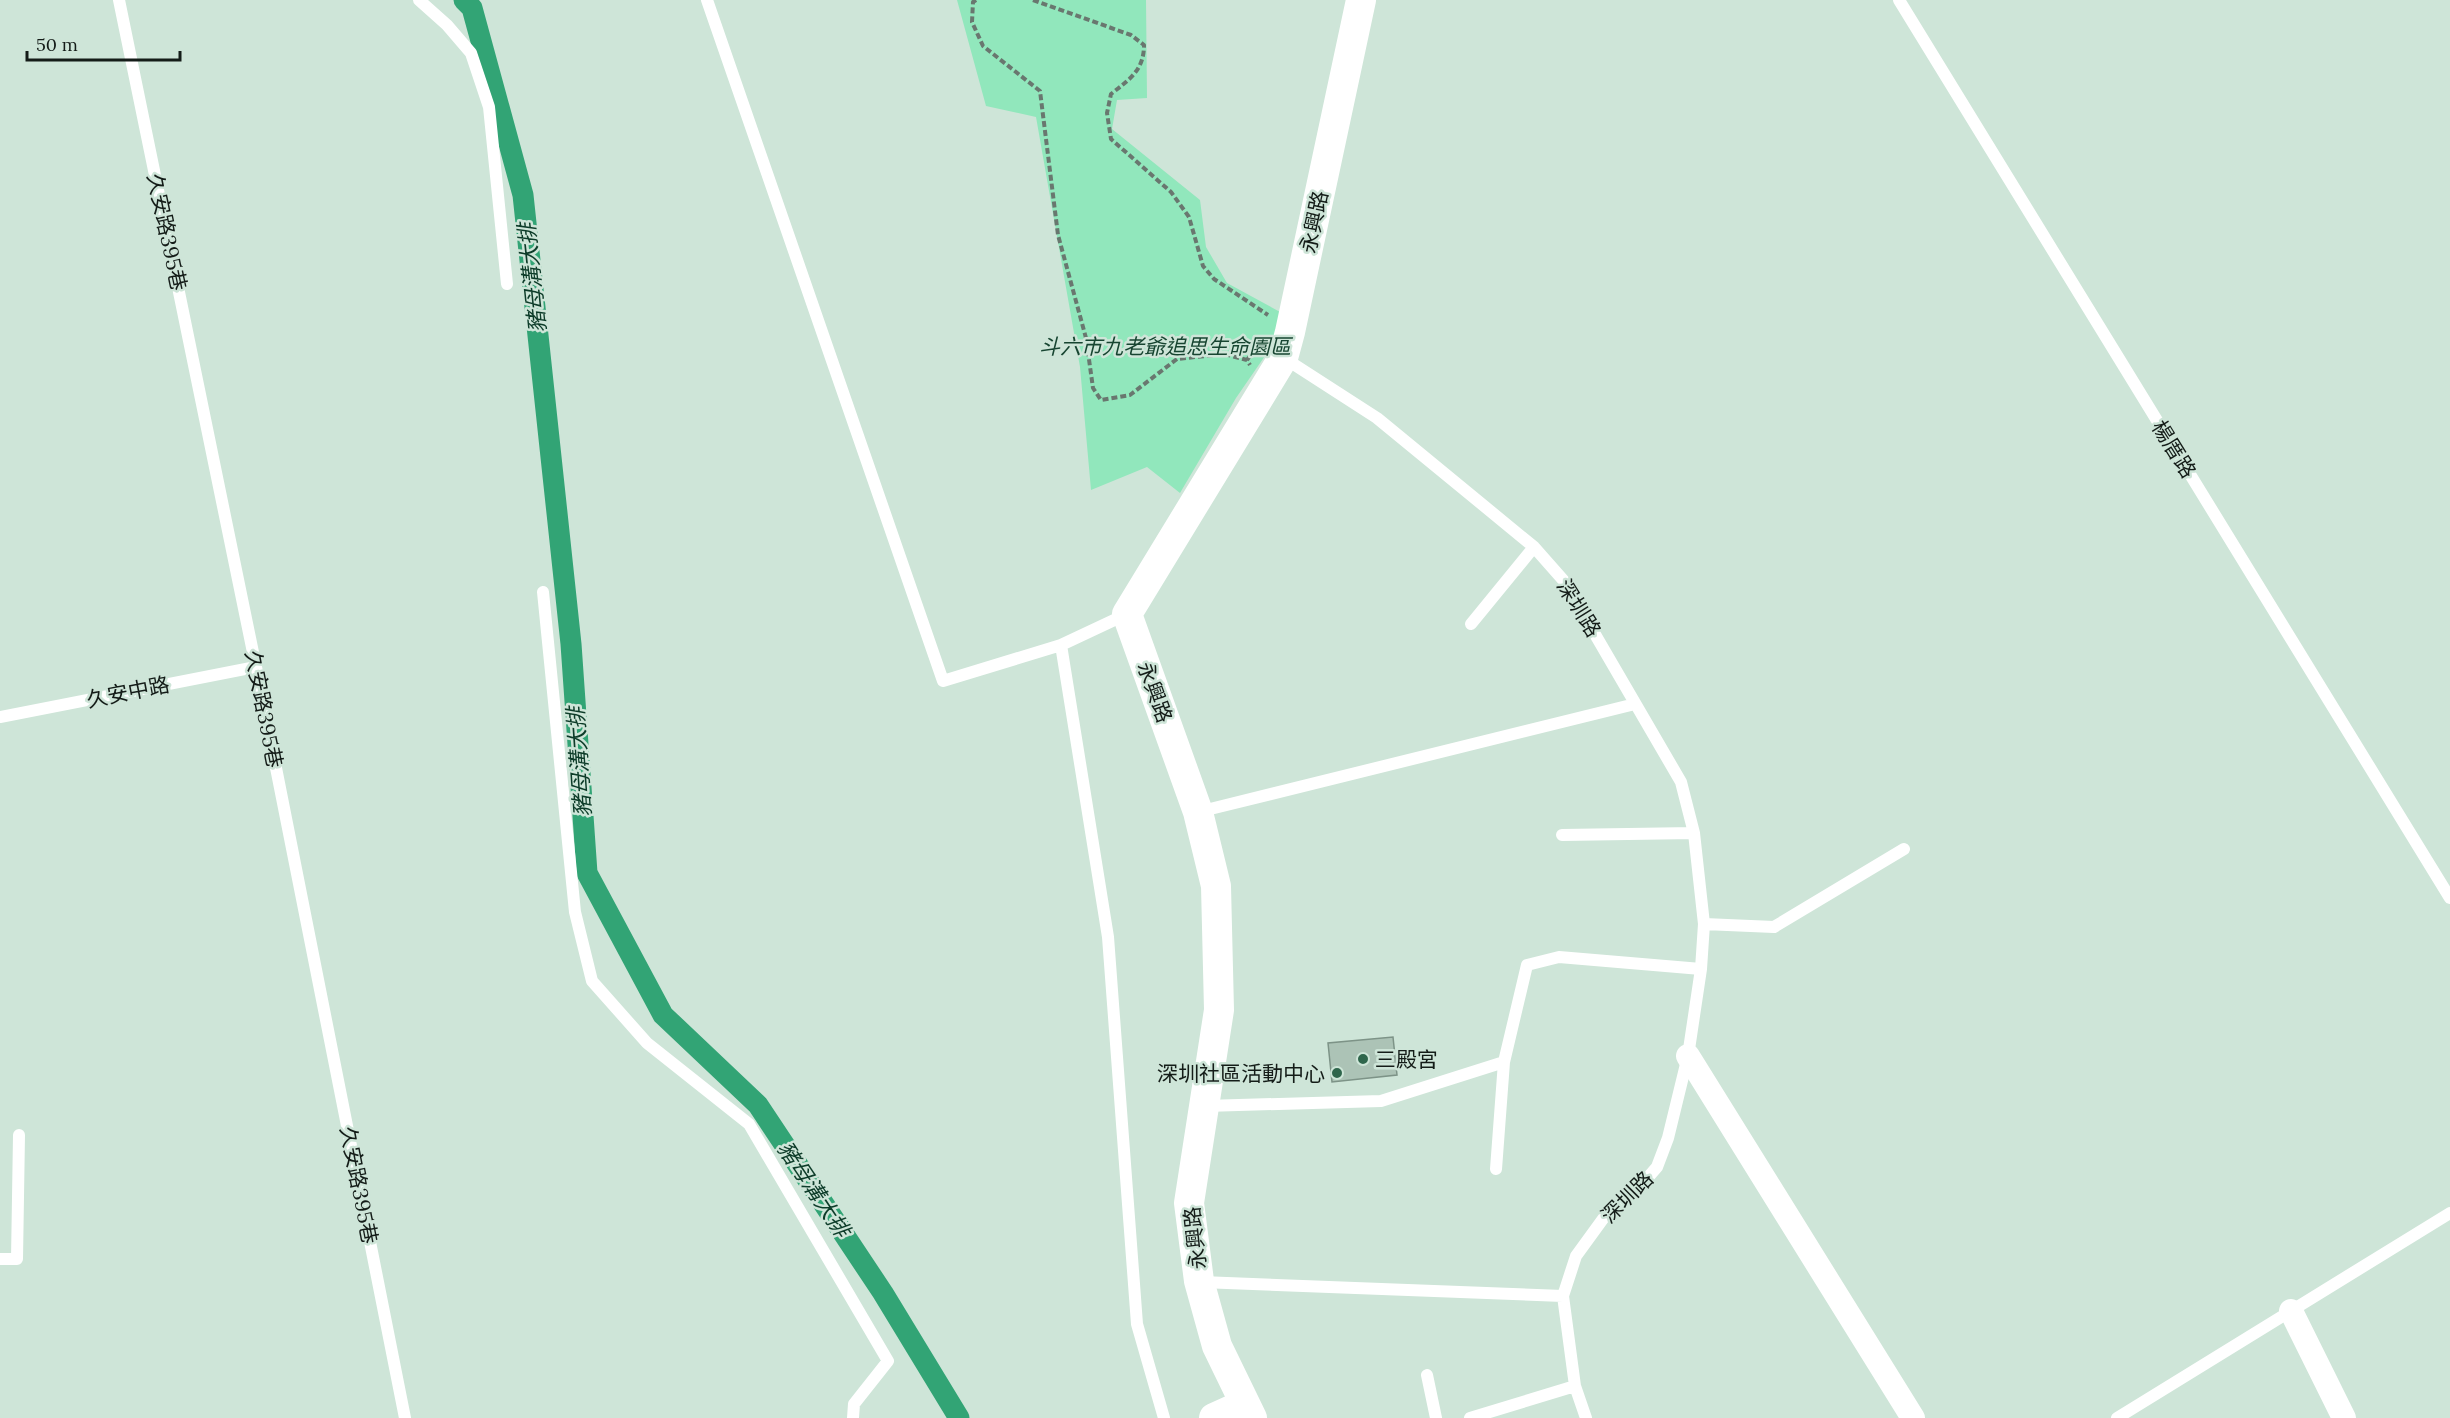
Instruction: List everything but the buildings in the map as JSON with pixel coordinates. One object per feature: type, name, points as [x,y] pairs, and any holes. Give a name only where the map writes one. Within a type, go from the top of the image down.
[{"type":"street","name":"永興路","points":[[1249,1411],[1217,1346],[1199,1281],[1189,1203],[1219,1010],[1216,886],[1198,812],[1127,614],[1286,345],[1361,0]]},
{"type":"street","points":[[1688,1056],[1913,1418]]},
{"type":"street","points":[[2291,1311],[2344,1418]]},
{"type":"street","points":[[1214,1418],[1249,1411]]},
{"type":"lane","name":"久安路395巷","points":[[119,0],[256,667],[405,1418]]},
{"type":"lane","points":[[419,0],[447,25],[471,53],[489,107],[507,284]]},
{"type":"lane","points":[[707,0],[943,681],[1061,645],[1127,614]]},
{"type":"lane","name":"楊厝路","points":[[1899,0],[2450,898]]},
{"type":"lane","name":"深圳路","points":[[1286,345],[1534,547],[1564,581],[1681,782],[1694,833],[1704,924],[1701,969],[1688,1056],[1668,1138],[1657,1167],[1637,1190],[1608,1212],[1576,1256],[1563,1296],[1575,1386],[1586,1418]]},
{"type":"lane","points":[[1471,624],[1534,547]]},
{"type":"lane","points":[[543,592],[575,912],[592,981],[646,1043],[749,1124],[888,1361],[854,1404],[853,1418]]},
{"type":"lane","points":[[1061,645],[1108,937],[1137,1323],[1164,1418]]},
{"type":"lane","name":"久安中路","points":[[0,717],[256,667]]},
{"type":"lane","points":[[1198,812],[1635,704]]},
{"type":"lane","points":[[1562,835],[1694,833]]},
{"type":"lane","points":[[1704,924],[1774,927],[1904,849]]},
{"type":"lane","points":[[1496,1169],[1504,1062],[1527,965],[1559,957],[1701,969]]},
{"type":"lane","points":[[1204,1106],[1381,1101],[1504,1062]]},
{"type":"lane","points":[[0,1259],[17,1259],[19,1135]]},
{"type":"lane","points":[[2117,1418],[2450,1213]]},
{"type":"lane","points":[[1199,1281],[1563,1296]]},
{"type":"lane","points":[[1427,1375],[1436,1418]]},
{"type":"lane","points":[[1470,1418],[1575,1386]]},
{"type":"path","points":[[976,0],[973,2],[972,22],[982,46],[1040,91],[1058,235],[1086,339],[1093,388],[1096,394],[1101,400],[1131,395],[1176,359],[1224,354],[1247,360],[1264,385]]},
{"type":"path","points":[[1033,0],[1131,35],[1144,45],[1144,60],[1128,81],[1111,94],[1107,113],[1111,139],[1171,192],[1190,217],[1203,266],[1214,279],[1257,305],[1286,345]]},
{"type":"green space","name":"斗六市九老爺追思生命園區","points":[[957,0],[1146,0],[1147,98],[1117,100],[1112,129],[1200,200],[1206,247],[1227,283],[1291,318],[1236,398],[1180,493],[1147,467],[1091,490],[1080,367],[1036,117],[986,106]]},
{"type":"waterway","name":"豬母溝大排","points":[[464,0],[472,8],[523,195],[571,644],[587,873],[663,1015],[758,1105],[883,1293],[959,1418]]},
{"type":"place","name":"三殿宮","points":[[1363,1059]]},
{"type":"place","name":"深圳社區活動中心","points":[[1337,1073]]}]
